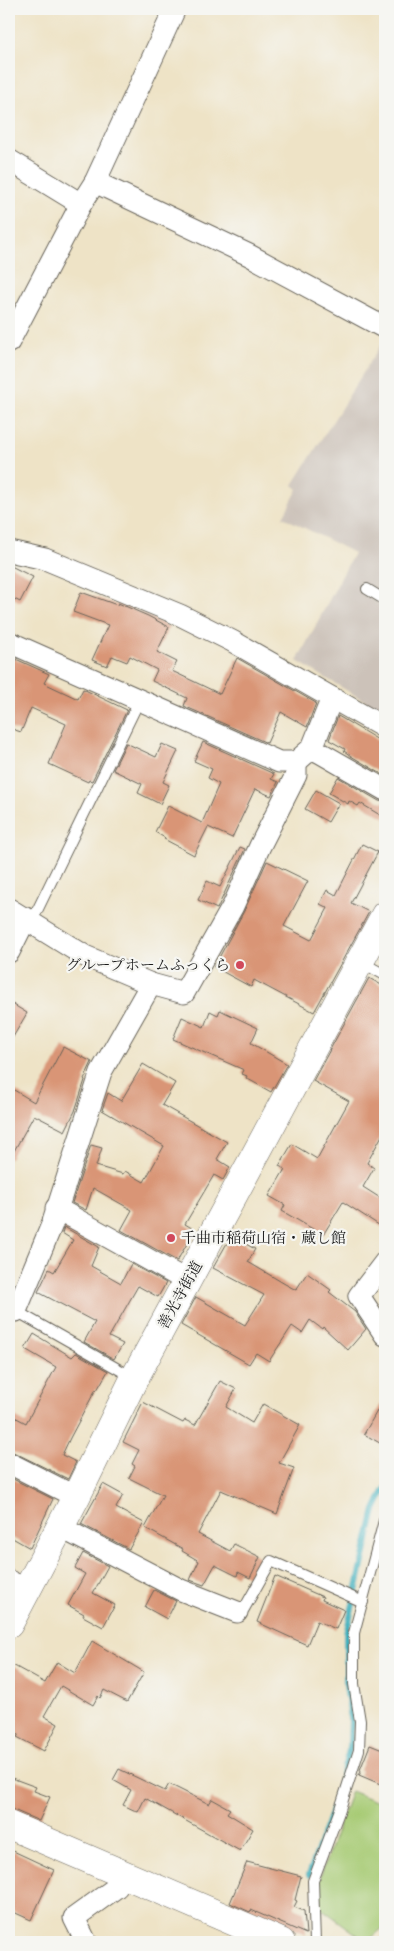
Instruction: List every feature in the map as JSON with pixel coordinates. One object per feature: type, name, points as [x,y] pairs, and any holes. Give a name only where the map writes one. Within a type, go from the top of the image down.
[{"type":"street","points":[[9,342],[81,204],[95,182],[176,9]]},
{"type":"street","points":[[9,160],[81,204]]},
{"type":"street","points":[[95,182],[250,256],[385,328]]},
{"type":"street","points":[[9,551],[44,559],[180,615],[232,641],[385,728]]},
{"type":"street","points":[[9,642],[279,762],[304,755],[385,790]]},
{"type":"street","points":[[9,952],[17,913],[85,956],[151,984],[184,993],[233,906],[332,698]]},
{"type":"street","name":"善光寺街道","points":[[9,1624],[18,1585],[60,1527],[134,1379],[385,916]]},
{"type":"street","points":[[12,1310],[52,1222],[100,1072],[151,984]]},
{"type":"street","points":[[56,1208],[188,1281]]},
{"type":"street","points":[[385,1262],[359,1296],[385,1335]]},
{"type":"street","points":[[9,1464],[76,1497]]},
{"type":"street","points":[[60,1527],[182,1590],[237,1612]]},
{"type":"street","points":[[9,1825],[281,1942]]},
{"type":"street","points":[[86,1942],[74,1918],[117,1887],[123,1874]]},
{"type":"lane","points":[[367,589],[385,600]]},
{"type":"lane","points":[[17,913],[34,917],[139,701]]},
{"type":"lane","points":[[360,962],[385,975]]},
{"type":"lane","points":[[12,1310],[134,1379]]},
{"type":"lane","points":[[315,1942],[313,1881],[339,1812],[359,1750],[360,1721],[354,1684],[354,1633],[357,1599],[385,1517]]},
{"type":"lane","points":[[237,1612],[244,1609],[271,1560],[357,1599]]},
{"type":"shaded area","points":[[385,338],[385,713],[297,661],[354,553],[283,517],[298,489],[293,485]]},
{"type":"green space","points":[[351,1791],[385,1805],[385,1926],[367,1942],[321,1908],[319,1880]]},
{"type":"building","points":[[9,565],[33,577],[20,602],[9,596]]},
{"type":"building","points":[[81,592],[117,605],[118,603],[169,627],[157,652],[177,662],[172,671],[220,694],[237,658],[316,703],[307,727],[281,712],[267,743],[184,706],[187,698],[152,681],[157,670],[130,656],[127,662],[112,656],[107,666],[92,660],[108,625],[73,612]]},
{"type":"building","points":[[9,656],[49,674],[44,683],[78,699],[83,689],[127,710],[92,781],[89,780],[88,782],[49,764],[66,724],[31,708],[21,732],[9,728]]},
{"type":"building","points":[[338,716],[385,744],[385,776],[351,756],[344,751],[345,749],[329,740]]},
{"type":"building","points":[[203,742],[274,774],[271,779],[278,782],[271,796],[255,789],[232,838],[208,827],[194,855],[155,832],[168,806],[202,823],[219,784],[208,778],[212,769],[194,761]]},
{"type":"building","points":[[126,743],[156,757],[162,744],[178,751],[163,782],[169,785],[160,804],[138,793],[142,784],[113,770]]},
{"type":"building","points":[[338,777],[379,801],[385,802],[385,818],[360,803],[358,806],[349,801],[348,804],[329,793]]},
{"type":"building","points":[[316,790],[339,803],[328,822],[305,809]]},
{"type":"building","points":[[362,844],[378,852],[351,903],[369,912],[314,1012],[254,980],[251,987],[214,967],[244,911],[267,861],[308,881],[284,926],[311,940],[328,908],[320,904],[327,890],[336,895]]},
{"type":"building","points":[[240,847],[245,849],[217,909],[198,900],[207,881],[220,887]]},
{"type":"building","points":[[369,978],[385,987],[385,1130],[367,1163],[374,1168],[363,1187],[385,1201],[385,1229],[343,1202],[323,1235],[282,1211],[285,1205],[269,1196],[285,1169],[279,1166],[292,1144],[317,1159],[349,1101],[313,1081]]},
{"type":"building","points":[[9,1002],[27,1013],[9,1044]]},
{"type":"building","points":[[220,1010],[258,1028],[251,1043],[287,1064],[271,1092],[246,1078],[247,1076],[242,1074],[244,1070],[173,1039],[182,1017],[204,1027],[210,1011],[218,1015]]},
{"type":"building","points":[[63,1047],[92,1062],[84,1079],[75,1111],[65,1131],[34,1115],[9,1160],[9,1087],[34,1102]]},
{"type":"building","points":[[143,1064],[175,1083],[162,1105],[227,1142],[217,1159],[230,1167],[223,1180],[214,1175],[185,1224],[195,1230],[177,1261],[121,1230],[132,1210],[93,1188],[86,1210],[72,1203],[91,1145],[102,1148],[96,1166],[123,1174],[125,1171],[144,1182],[164,1146],[102,1110],[108,1093],[121,1101]]},
{"type":"building","points":[[64,1227],[99,1247],[91,1266],[121,1283],[131,1264],[166,1283],[158,1297],[138,1286],[109,1337],[123,1344],[114,1359],[84,1342],[95,1322],[38,1292],[49,1269],[54,1272],[73,1240],[62,1233]]},
{"type":"building","points":[[231,1236],[255,1249],[248,1262],[296,1290],[307,1273],[331,1290],[329,1292],[355,1312],[366,1329],[348,1350],[323,1327],[322,1329],[310,1320],[302,1333],[292,1326],[269,1361],[256,1353],[249,1364],[181,1325],[196,1297],[245,1325],[264,1295],[213,1268]]},
{"type":"building","points":[[34,1334],[72,1357],[76,1353],[108,1371],[96,1389],[62,1455],[76,1462],[68,1479],[9,1450],[9,1414],[26,1423],[56,1367],[25,1349]]},
{"type":"building","points":[[220,1381],[236,1389],[226,1407],[252,1423],[263,1404],[300,1425],[279,1463],[294,1468],[277,1514],[221,1490],[198,1534],[230,1551],[234,1544],[260,1557],[250,1578],[238,1572],[237,1576],[215,1565],[204,1585],[190,1580],[199,1561],[182,1551],[183,1549],[145,1528],[163,1495],[129,1478],[135,1466],[132,1464],[139,1450],[123,1442],[143,1402],[183,1423],[185,1420],[195,1425]]},
{"type":"building","points":[[385,1397],[385,1446],[364,1434]]},
{"type":"building","points":[[13,1479],[53,1499],[30,1548],[9,1536],[9,1488]]},
{"type":"building","points":[[103,1484],[123,1495],[116,1508],[144,1523],[129,1549],[81,1524]]},
{"type":"building","points":[[83,1553],[108,1566],[93,1593],[115,1605],[103,1627],[68,1605],[85,1574],[75,1568]]},
{"type":"building","points":[[275,1576],[323,1597],[322,1600],[344,1610],[336,1629],[317,1621],[307,1645],[257,1622]]},
{"type":"building","points":[[154,1590],[176,1601],[167,1619],[145,1607]]},
{"type":"building","points":[[92,1641],[144,1672],[127,1702],[104,1690],[100,1698],[98,1696],[93,1705],[61,1686],[44,1716],[58,1724],[44,1751],[17,1737],[19,1734],[9,1729],[9,1663],[45,1683],[57,1662],[75,1673]]},
{"type":"building","points":[[370,1745],[385,1751],[385,1786],[359,1775]]},
{"type":"building","points":[[119,1769],[165,1791],[169,1784],[209,1804],[212,1799],[230,1809],[227,1813],[253,1829],[240,1851],[145,1798],[138,1812],[123,1805],[131,1790],[113,1780]]},
{"type":"building","points":[[9,1777],[36,1787],[34,1791],[50,1797],[39,1821],[9,1808]]},
{"type":"building","points":[[9,1849],[54,1870],[31,1920],[9,1910]]},
{"type":"building","points":[[247,1862],[301,1876],[295,1900],[297,1901],[294,1907],[304,1911],[306,1934],[230,1903]]},
{"type":"waterway","points":[[309,1875],[333,1807],[350,1747],[351,1719],[346,1685],[346,1634],[375,1510],[385,1489]]},
{"type":"place","name":"グループホームふっくら","points":[[240,965]]},
{"type":"place","name":"千曲市稲荷山宿・蔵し館","points":[[171,1238]]}]
